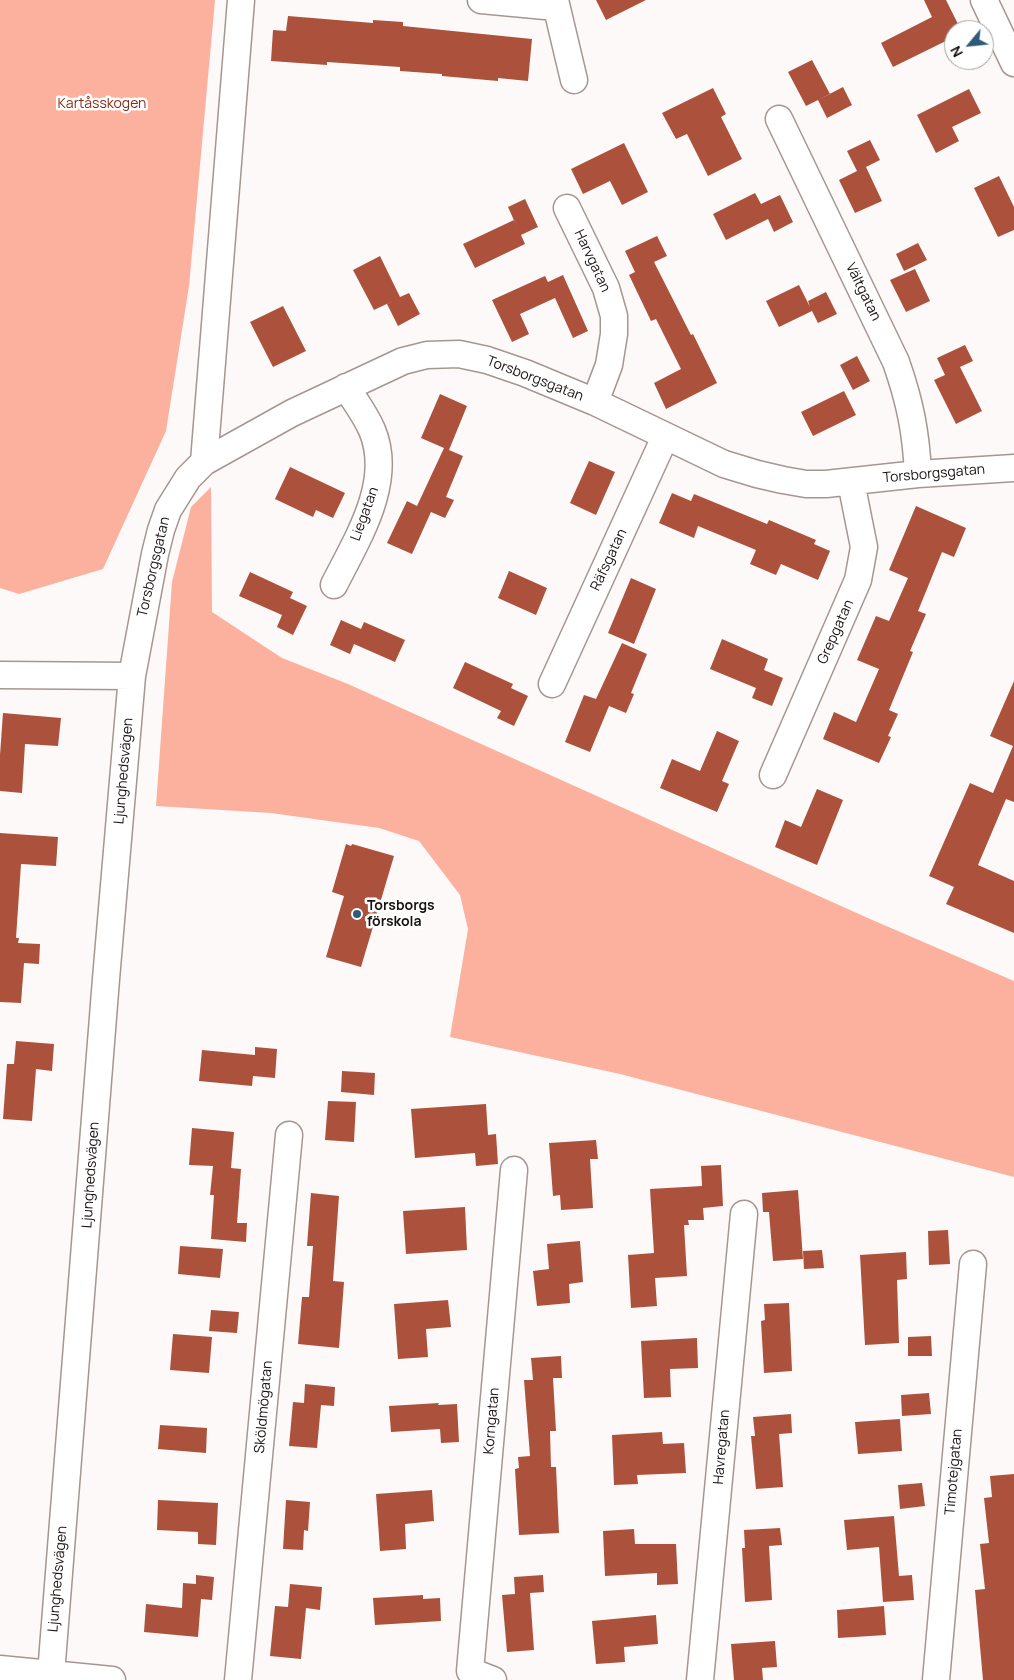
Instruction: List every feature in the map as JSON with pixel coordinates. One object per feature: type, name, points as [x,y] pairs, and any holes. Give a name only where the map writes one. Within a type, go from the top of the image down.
[{"type":"street","points":[[204,462],[242,0]]},
{"type":"street","points":[[481,0],[556,4],[574,80]]},
{"type":"street","points":[[984,0],[1014,63]]},
{"type":"street","name":"Vältgatan","points":[[779,119],[896,362],[908,395],[913,418],[918,474]]},
{"type":"street","name":"Harvgatan","points":[[567,208],[606,288],[613,310],[614,334],[609,366],[595,402]]},
{"type":"street","name":"Torsborgsgatan","points":[[132,676],[155,554],[168,510],[188,478],[204,462],[292,413],[403,361],[427,355],[459,354],[487,360],[525,373],[595,402],[724,464],[757,474],[806,484],[1014,468]]},
{"type":"street","name":"Liegatan","points":[[334,585],[357,539],[374,498],[378,468],[378,451],[372,430],[362,409],[346,387]]},
{"type":"street","name":"Räfsgatan","points":[[552,684],[665,437]]},
{"type":"street","name":"Grepgatan","points":[[773,775],[858,580],[864,547],[851,482]]},
{"type":"street","points":[[0,675],[132,676]]},
{"type":"street","name":"Ljunghedsvägen","points":[[51,1674],[132,676]]},
{"type":"street","name":"Sköldmögatan","points":[[238,1680],[290,1134]]},
{"type":"street","name":"Korngatan","points":[[493,1680],[470,1671],[514,1170]]},
{"type":"street","name":"Havregatan","points":[[700,1680],[744,1214]]},
{"type":"street","name":"Timotejgatan","points":[[936,1680],[973,1264]]},
{"type":"street","points":[[0,1669],[112,1680]]},
{"type":"green space","name":"Kartåsskogen","points":[[0,0],[215,0],[189,286],[166,431],[103,569],[19,594],[0,588]]},
{"type":"green space","points":[[211,487],[212,612],[282,658],[348,684],[870,919],[1014,981],[1014,1177],[620,1074],[450,1037],[468,929],[460,895],[419,841],[379,828],[271,813],[156,806],[172,582],[191,507]]},
{"type":"building","points":[[596,0],[646,0],[606,20]]},
{"type":"building","points":[[924,0],[946,0],[956,20],[944,20],[944,42],[893,67],[881,43],[932,17]]},
{"type":"building","points":[[288,16],[373,23],[373,20],[403,22],[403,26],[532,39],[528,81],[498,78],[498,81],[442,76],[442,74],[400,71],[400,67],[327,62],[327,65],[271,61],[273,30],[286,31]]},
{"type":"building","points":[[812,60],[830,94],[806,106],[788,72]]},
{"type":"building","points":[[843,87],[852,105],[827,118],[818,100]]},
{"type":"building","points":[[713,88],[726,114],[721,117],[742,159],[708,176],[687,134],[676,139],[662,113]]},
{"type":"building","points":[[969,89],[981,113],[952,127],[959,141],[936,153],[917,115]]},
{"type":"building","points":[[870,140],[880,160],[866,167],[882,201],[855,213],[839,180],[857,171],[847,151]]},
{"type":"building","points":[[624,143],[648,192],[622,205],[610,181],[583,194],[571,169]]},
{"type":"building","points":[[999,176],[1014,207],[1014,230],[998,237],[974,188]]},
{"type":"building","points":[[755,193],[761,204],[780,195],[793,222],[774,232],[768,219],[726,240],[713,214]]},
{"type":"building","points":[[525,199],[538,227],[521,235],[525,244],[475,268],[463,244],[514,220],[508,207]]},
{"type":"building","points":[[657,236],[667,256],[654,262],[717,383],[666,409],[654,383],[681,369],[656,319],[651,321],[629,275],[635,272],[625,251]]},
{"type":"building","points":[[918,243],[927,260],[904,271],[896,254]]},
{"type":"building","points":[[380,256],[400,297],[409,293],[420,314],[398,326],[387,304],[393,301],[374,310],[353,270]]},
{"type":"building","points":[[915,269],[930,301],[906,312],[890,280]]},
{"type":"building","points":[[563,275],[588,331],[573,338],[555,298],[520,314],[529,334],[512,342],[492,300],[545,276],[548,282]]},
{"type":"building","points":[[799,285],[810,307],[808,301],[826,292],[837,314],[818,323],[812,311],[779,327],[766,301]]},
{"type":"building","points":[[283,306],[306,351],[273,367],[250,322]]},
{"type":"building","points":[[965,345],[973,361],[960,367],[982,411],[956,424],[934,380],[945,375],[937,358]]},
{"type":"building","points":[[857,356],[870,381],[853,390],[840,365]]},
{"type":"building","points":[[844,391],[856,415],[813,436],[801,412]]},
{"type":"building","points":[[440,394],[467,406],[449,450],[463,456],[446,497],[454,500],[445,518],[431,512],[412,554],[387,543],[407,501],[417,506],[444,448],[421,438]]},
{"type":"building","points":[[589,461],[615,472],[596,515],[570,503]]},
{"type":"building","points":[[290,467],[345,493],[333,518],[316,510],[313,517],[275,499]]},
{"type":"building","points":[[672,493],[691,501],[694,494],[767,524],[769,520],[816,540],[814,544],[830,551],[818,580],[781,564],[776,575],[750,564],[756,550],[698,526],[694,538],[659,523]]},
{"type":"building","points":[[916,506],[966,528],[954,557],[942,552],[918,611],[926,614],[910,651],[913,652],[889,710],[898,714],[888,736],[891,737],[879,763],[823,739],[834,712],[856,722],[879,669],[857,660],[876,616],[889,621],[908,578],[889,570]]},
{"type":"building","points":[[509,571],[547,588],[536,615],[498,598]]},
{"type":"building","points":[[250,572],[293,592],[290,598],[307,606],[293,635],[277,627],[282,615],[239,596]]},
{"type":"building","points":[[631,578],[656,589],[634,644],[608,633]]},
{"type":"building","points":[[341,620],[361,629],[364,622],[405,640],[395,662],[354,644],[350,654],[330,645]]},
{"type":"building","points":[[722,639],[768,659],[764,670],[783,678],[772,706],[752,698],[756,688],[710,669]]},
{"type":"building","points":[[622,643],[647,654],[631,693],[634,694],[626,713],[609,706],[590,752],[565,742],[584,695],[596,699]]},
{"type":"building","points":[[465,662],[513,684],[511,688],[528,696],[514,726],[497,718],[501,711],[453,688]]},
{"type":"building","points":[[1014,681],[1014,802],[1006,799],[978,865],[1014,881],[1014,933],[946,904],[954,887],[929,876],[970,783],[993,793],[1013,746],[990,736]]},
{"type":"building","points":[[3,713],[61,718],[58,746],[25,744],[22,793],[0,791]]},
{"type":"building","points":[[717,731],[739,741],[722,781],[729,784],[717,812],[660,788],[672,759],[700,771]]},
{"type":"building","points":[[817,789],[843,800],[817,865],[775,847],[785,820],[801,827]]},
{"type":"building","points":[[0,833],[58,837],[56,866],[21,864],[16,938],[19,938],[18,943],[40,944],[39,964],[24,963],[21,1003],[0,1002]]},
{"type":"building","points":[[346,844],[394,856],[361,967],[326,957],[344,896],[332,892]]},
{"type":"building","points":[[16,1041],[54,1044],[52,1071],[36,1069],[32,1121],[3,1119],[7,1064],[14,1064]]},
{"type":"building","points":[[255,1047],[277,1049],[275,1078],[253,1076],[252,1086],[199,1081],[202,1050],[255,1055]]},
{"type":"building","points":[[342,1071],[375,1073],[374,1095],[341,1092]]},
{"type":"building","points":[[328,1101],[356,1102],[354,1142],[325,1140]]},
{"type":"building","points":[[486,1104],[488,1135],[496,1134],[498,1164],[476,1166],[475,1153],[415,1158],[411,1109]]},
{"type":"building","points":[[192,1128],[234,1132],[231,1168],[241,1169],[237,1223],[247,1223],[246,1242],[211,1239],[214,1195],[210,1195],[213,1166],[189,1165]]},
{"type":"building","points":[[596,1140],[598,1159],[590,1159],[593,1208],[561,1210],[560,1195],[553,1196],[549,1143]]},
{"type":"building","points":[[721,1165],[723,1206],[703,1208],[704,1220],[688,1220],[689,1225],[684,1225],[687,1276],[655,1278],[657,1306],[631,1308],[628,1255],[654,1253],[650,1189],[702,1186],[701,1166]]},
{"type":"building","points":[[798,1190],[803,1259],[773,1261],[769,1212],[763,1212],[762,1193]]},
{"type":"building","points":[[311,1193],[339,1196],[333,1281],[344,1282],[339,1348],[298,1344],[302,1297],[309,1297],[313,1246],[307,1246]]},
{"type":"building","points":[[465,1207],[467,1250],[406,1254],[403,1211]]},
{"type":"building","points":[[948,1230],[950,1264],[929,1265],[928,1231]]},
{"type":"building","points":[[580,1241],[583,1282],[569,1284],[570,1303],[537,1306],[533,1271],[549,1269],[547,1244]]},
{"type":"building","points":[[180,1246],[223,1249],[220,1278],[178,1274]]},
{"type":"building","points":[[822,1250],[824,1268],[804,1269],[803,1251]]},
{"type":"building","points":[[906,1252],[907,1279],[897,1280],[899,1343],[865,1345],[860,1255]]},
{"type":"building","points":[[448,1300],[451,1327],[426,1329],[428,1357],[398,1359],[394,1304]]},
{"type":"building","points":[[789,1303],[792,1371],[764,1373],[761,1321],[765,1320],[764,1304]]},
{"type":"building","points":[[211,1310],[239,1312],[237,1333],[209,1331]]},
{"type":"building","points":[[173,1334],[212,1337],[209,1373],[170,1370]]},
{"type":"building","points":[[931,1336],[932,1356],[908,1356],[908,1337]]},
{"type":"building","points":[[697,1338],[698,1368],[670,1369],[671,1397],[644,1398],[641,1341]]},
{"type":"building","points":[[561,1356],[562,1378],[553,1378],[556,1431],[550,1431],[551,1467],[556,1467],[559,1533],[519,1535],[515,1469],[519,1468],[518,1457],[530,1456],[524,1380],[533,1380],[531,1358]]},
{"type":"building","points":[[305,1384],[335,1387],[334,1406],[321,1405],[317,1448],[289,1446],[293,1402],[304,1403]]},
{"type":"building","points":[[929,1393],[931,1414],[902,1416],[901,1395]]},
{"type":"building","points":[[439,1403],[438,1405],[457,1404],[459,1442],[441,1443],[440,1429],[391,1432],[389,1406]]},
{"type":"building","points":[[791,1414],[792,1433],[779,1434],[783,1487],[756,1489],[751,1436],[755,1436],[753,1417]]},
{"type":"building","points":[[900,1419],[902,1451],[858,1454],[855,1422]]},
{"type":"building","points":[[160,1425],[207,1428],[206,1453],[158,1449]]},
{"type":"building","points":[[662,1432],[663,1444],[684,1443],[686,1473],[637,1475],[638,1484],[614,1485],[612,1435]]},
{"type":"building","points":[[1014,1474],[1014,1680],[983,1680],[975,1590],[985,1589],[980,1544],[989,1543],[984,1498],[992,1497],[990,1476]]},
{"type":"building","points":[[922,1483],[925,1506],[900,1509],[898,1485]]},
{"type":"building","points":[[432,1490],[434,1521],[405,1524],[406,1549],[380,1551],[376,1494]]},
{"type":"building","points":[[158,1500],[218,1503],[216,1545],[198,1544],[198,1532],[157,1530]]},
{"type":"building","points":[[286,1500],[310,1502],[308,1531],[304,1530],[303,1550],[283,1549]]},
{"type":"building","points":[[894,1516],[899,1576],[912,1575],[914,1600],[883,1602],[879,1547],[847,1550],[844,1520]]},
{"type":"building","points":[[780,1528],[782,1545],[769,1546],[772,1600],[745,1602],[742,1548],[745,1548],[744,1530]]},
{"type":"building","points":[[634,1529],[635,1544],[676,1544],[678,1584],[657,1585],[657,1573],[605,1576],[603,1531]]},
{"type":"building","points":[[196,1575],[214,1577],[212,1600],[201,1599],[198,1637],[144,1632],[146,1604],[182,1608],[183,1583],[196,1584]]},
{"type":"building","points":[[543,1575],[544,1592],[530,1593],[534,1650],[507,1652],[502,1595],[515,1594],[514,1577]]},
{"type":"building","points":[[290,1584],[322,1587],[320,1610],[306,1608],[301,1659],[270,1656],[275,1606],[288,1607]]},
{"type":"building","points":[[423,1595],[423,1599],[440,1598],[441,1621],[375,1625],[373,1598]]},
{"type":"building","points":[[884,1606],[886,1635],[838,1638],[837,1610]]},
{"type":"building","points":[[656,1615],[658,1644],[624,1647],[625,1662],[596,1664],[592,1621]]},
{"type":"building","points":[[775,1641],[777,1667],[762,1668],[763,1680],[734,1680],[731,1644]]},
{"type":"place","name":"Torsborgs förskola","points":[[357,914]]}]
